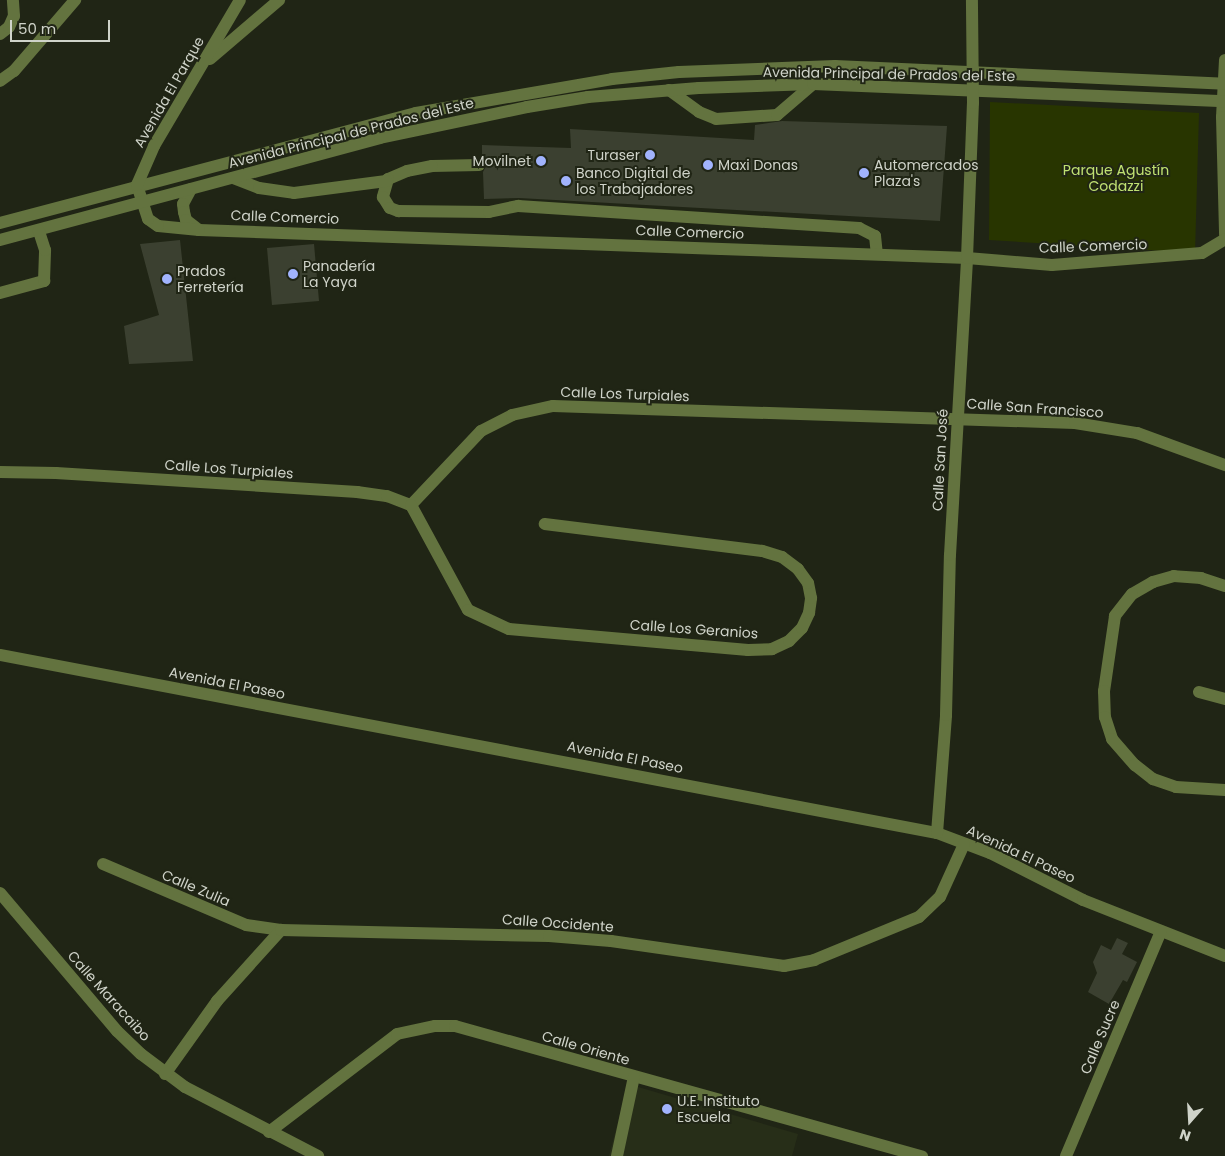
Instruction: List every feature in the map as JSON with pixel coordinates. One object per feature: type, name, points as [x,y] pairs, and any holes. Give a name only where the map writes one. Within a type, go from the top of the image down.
[{"type":"street","points":[[0,34],[9,27],[14,16],[13,0]]},
{"type":"street","points":[[0,80],[14,72],[75,0]]},
{"type":"street","name":"Avenida El Parque","points":[[137,186],[154,146],[240,0]]},
{"type":"street","points":[[202,66],[278,0]]},
{"type":"street","name":"Calle San José","points":[[936,833],[946,715],[957,418],[967,258],[973,89],[972,0]]},
{"type":"street","points":[[1225,60],[1225,235]]},
{"type":"street","name":"Avenida Principal de Prados del Este","points":[[0,223],[440,108],[612,79],[679,72],[835,66],[973,74],[1224,84]]},
{"type":"street","points":[[670,90],[699,112],[716,119],[777,115],[813,84]]},
{"type":"street","name":"Avenida Principal de Prados del Este","points":[[0,240],[380,138],[527,106],[670,90],[813,84],[973,89],[1224,101]]},
{"type":"street","points":[[233,178],[259,188],[294,194],[386,181],[418,168],[479,165]]},
{"type":"street","points":[[386,181],[382,197],[390,208],[398,211],[483,212],[518,206],[859,228],[875,236],[877,254]]},
{"type":"street","points":[[137,186],[141,202]]},
{"type":"street","points":[[191,190],[184,204],[184,212],[186,220],[199,230]]},
{"type":"street","name":"Calle Comercio","points":[[141,202],[148,218],[158,226],[199,230],[877,254],[967,258],[1052,265],[1115,263],[1202,254],[1225,239]]},
{"type":"street","points":[[0,293],[44,281],[45,250],[39,230]]},
{"type":"street","name":"Calle Los Turpiales","points":[[0,472],[66,473],[357,492],[387,496],[411,505],[481,431],[512,415],[553,406],[957,418]]},
{"type":"street","name":"Calle San Francisco","points":[[957,418],[1105,427],[1166,442],[1225,465]]},
{"type":"street","name":"Calle Los Geranios","points":[[411,505],[468,610],[509,629],[748,650],[772,649],[789,640],[802,628],[809,613],[812,598],[808,582],[798,569],[782,557],[754,550],[545,524]]},
{"type":"street","points":[[1225,586],[1201,578],[1174,576],[1152,582],[1132,594],[1116,616],[1104,690],[1105,717],[1112,738],[1135,765],[1154,779],[1176,787],[1225,790]]},
{"type":"street","name":"Avenida El Paseo","points":[[0,655],[936,833],[964,844],[1083,900],[1225,956]]},
{"type":"street","points":[[1199,692],[1225,700]]},
{"type":"street","name":"Calle Occidente","points":[[281,930],[557,936],[611,940],[784,966],[814,960],[919,917],[940,897],[964,844]]},
{"type":"street","name":"Calle Zulia","points":[[103,864],[246,925],[281,930]]},
{"type":"street","name":"Calle Maracaibo","points":[[0,893],[117,1031],[165,1074],[269,1132],[318,1156]]},
{"type":"street","points":[[165,1074],[217,1001],[281,930]]},
{"type":"street","name":"Calle Sucre","points":[[1066,1156],[1161,931]]},
{"type":"street","name":"Calle Oriente","points":[[269,1132],[397,1034],[417,1028],[455,1026],[922,1156]]},
{"type":"street","points":[[617,1156],[634,1077]]},
{"type":"shaded area","name":"U.E. Instituto Escuela","points":[[628,1084],[798,1134],[792,1156],[609,1156]]},
{"type":"green space","name":"Parque Agustín Codazzi","points":[[990,102],[1199,113],[1195,253],[989,240]]},
{"type":"building","points":[[782,121],[947,126],[940,221],[519,198],[484,199],[483,172],[487,164],[482,158],[482,145],[571,148],[570,129],[754,140],[755,125]]},
{"type":"building","name":"Prados Ferretería","points":[[180,240],[193,361],[129,364],[124,326],[159,315],[140,244]]},
{"type":"building","name":"Panadería La Yaya","points":[[314,244],[319,301],[272,305],[267,248]]},
{"type":"building","points":[[1117,938],[1128,943],[1122,954],[1137,962],[1127,982],[1123,980],[1109,1004],[1088,992],[1097,973],[1093,962],[1101,945],[1111,950]]},
{"type":"place","name":"Turaser","points":[[650,155]]},
{"type":"place","name":"Movilnet","points":[[541,161]]},
{"type":"place","name":"Maxi Donas","points":[[708,165]]},
{"type":"place","name":"Automercados Plaza's","points":[[864,173]]},
{"type":"place","name":"Banco Digital de los Trabajadores","points":[[566,181]]},
{"type":"place","name":"Panadería La Yaya","points":[[293,274]]},
{"type":"place","name":"Prados Ferretería","points":[[167,279]]},
{"type":"place","name":"U.E. Instituto Escuela","points":[[667,1109]]}]
